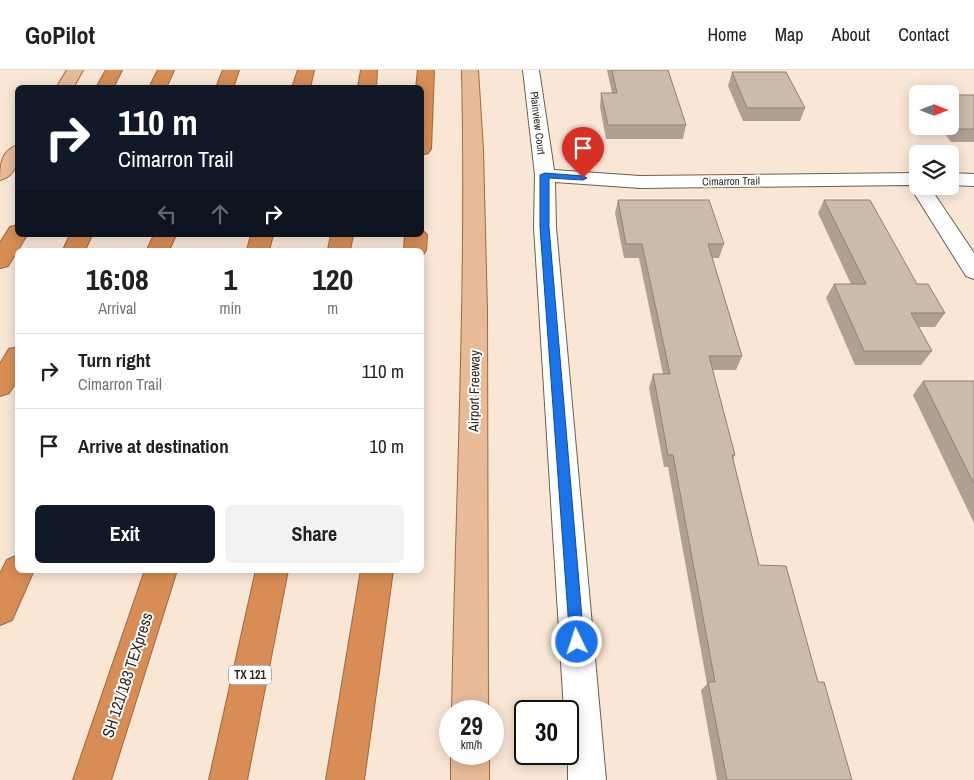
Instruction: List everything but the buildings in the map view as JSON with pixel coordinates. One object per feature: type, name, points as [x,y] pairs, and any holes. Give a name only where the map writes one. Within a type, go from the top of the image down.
[{"type":"highway","points":[[106,85],[114,70]]},
{"type":"highway","points":[[158,85],[166,70]]},
{"type":"highway","points":[[225,85],[231,70]]},
{"type":"highway","points":[[302,85],[306,70]]},
{"type":"highway","points":[[367,85],[369,70]]},
{"type":"highway","points":[[424,102],[426,70]]},
{"type":"highway","points":[[0,261],[15,237]]},
{"type":"highway","points":[[0,386],[15,361]]},
{"type":"highway","points":[[0,609],[17,573]]},
{"type":"highway","name":"SH 121/183 TEXpress","points":[[92,780],[160,573]]},
{"type":"highway","name":"TX 121","points":[[228,780],[271,573]]},
{"type":"highway","points":[[345,780],[377,573]]},
{"type":"main road","points":[[66,85],[75,70]]},
{"type":"main road","name":"Airport Freeway","points":[[470,70],[474,153],[475,329],[470,700]]},
{"type":"main road","points":[[0,174],[15,155]]},
{"type":"main road","points":[[470,765],[470,780]]},
{"type":"street","name":"Plainview Court","points":[[531,70],[545,175],[545,227],[587,780]]},
{"type":"street","name":"Cimarron Trail","points":[[545,175],[640,182],[909,182]]},
{"type":"street","points":[[959,179],[974,180]]},
{"type":"street","points":[[925,195],[974,271]]},
{"type":"route","points":[[577,642],[545,227],[545,175],[583,178]]}]
